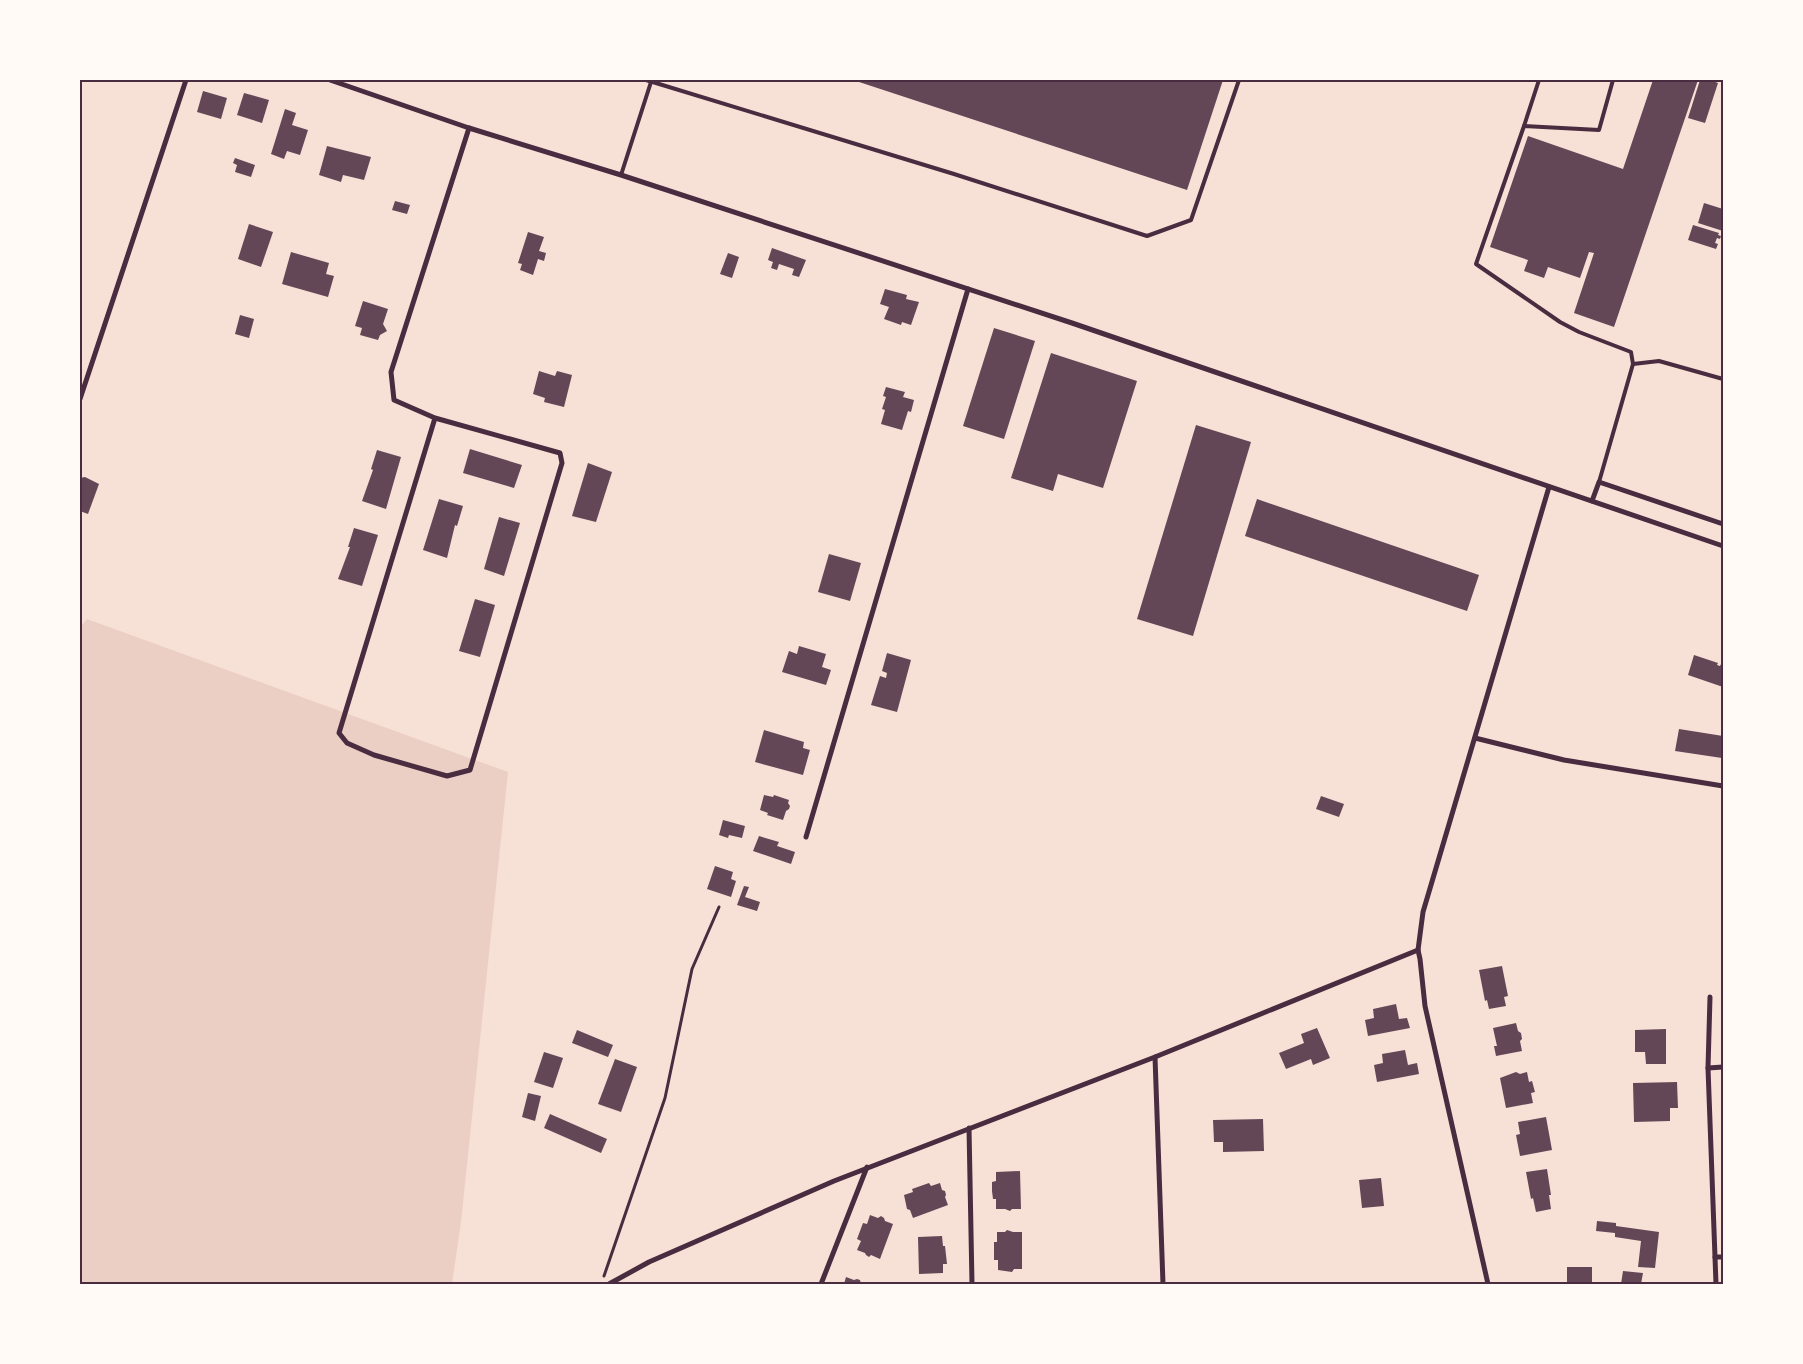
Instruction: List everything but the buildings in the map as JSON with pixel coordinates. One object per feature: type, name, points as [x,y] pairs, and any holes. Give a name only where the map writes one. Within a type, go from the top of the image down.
[{"type":"street","points":[[80,399],[186,80]]},
{"type":"street","points":[[330,80],[469,128],[621,175],[1072,323],[1723,546]]},
{"type":"street","points":[[435,418],[339,733],[347,743],[374,755],[447,776],[470,770],[562,463],[560,454],[435,418],[394,400],[391,372],[469,128]]},
{"type":"street","points":[[806,837],[968,289]]},
{"type":"street","points":[[1592,501],[1599,482],[1723,524]]},
{"type":"street","points":[[1488,1284],[1425,1006],[1418,950],[1423,912],[1549,487]]},
{"type":"street","points":[[1475,738],[1564,760],[1723,786]]},
{"type":"street","points":[[609,1284],[658,1258],[867,1167],[1155,1057],[1418,950]]},
{"type":"street","points":[[1710,997],[1708,1068],[1716,1284]]},
{"type":"street","points":[[1155,1057],[1163,1284]]},
{"type":"street","points":[[1708,1068],[1723,1067]]},
{"type":"street","points":[[969,1128],[972,1284]]},
{"type":"street","points":[[821,1284],[867,1167]]},
{"type":"street","points":[[1715,1257],[1723,1257]]},
{"type":"lane","points":[[646,80],[954,174],[1147,236],[1191,220],[1239,80]]},
{"type":"lane","points":[[1539,80],[1476,264],[1579,332],[1631,352],[1633,364],[1599,482]]},
{"type":"lane","points":[[1524,126],[1599,130],[1613,80]]},
{"type":"lane","points":[[621,175],[651,82]]},
{"type":"lane","points":[[1633,364],[1659,361],[1723,379]]},
{"type":"path","points":[[601,1284],[666,1098],[692,969],[719,907]]},
{"type":"shaded area","points":[[87,619],[508,772],[461,1222],[452,1284],[80,1284],[80,627]]}]
